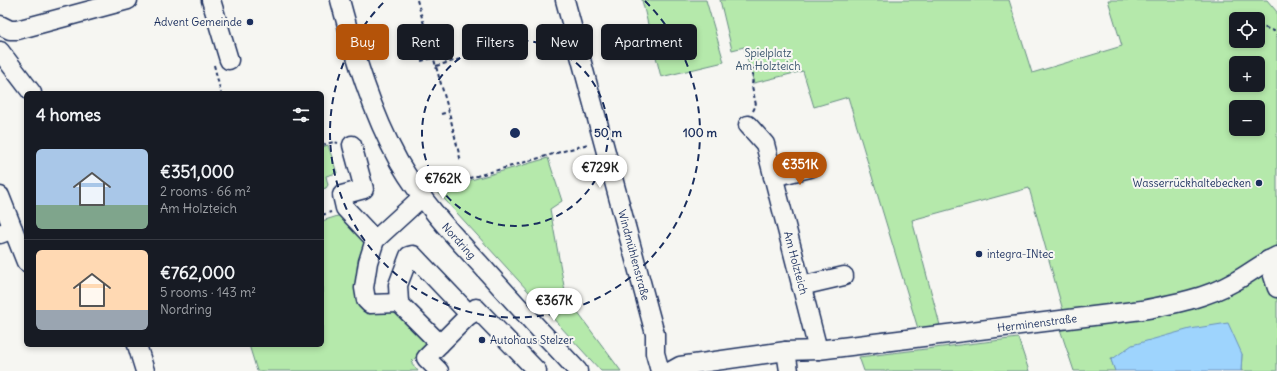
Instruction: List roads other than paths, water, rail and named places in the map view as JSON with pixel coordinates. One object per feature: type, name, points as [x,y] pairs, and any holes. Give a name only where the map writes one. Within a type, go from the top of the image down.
[{"type":"street","points":[[8,28],[128,0]]},
{"type":"street","points":[[212,0],[229,60]]},
{"type":"street","name":"Nordring","points":[[340,0],[357,61],[373,108],[400,163],[439,220],[578,371]]},
{"type":"street","name":"Windmühlenstraße","points":[[564,0],[655,334],[655,353],[660,371]]},
{"type":"street","points":[[0,51],[30,91]]},
{"type":"street","name":"Am Holzteich","points":[[748,125],[765,144],[818,350]]},
{"type":"street","points":[[352,144],[364,189],[342,195],[345,208],[375,240]]},
{"type":"street","points":[[773,177],[810,168],[814,165]]},
{"type":"street","points":[[399,303],[370,304],[366,300],[364,288],[368,262],[375,240],[421,195]]},
{"type":"street","points":[[0,196],[7,232],[24,259]]},
{"type":"street","points":[[440,344],[399,303],[398,285],[409,256],[413,255],[470,315]]},
{"type":"street","points":[[1272,258],[1277,288]]},
{"type":"street","name":"Herminenstraße","points":[[671,371],[680,366],[786,351],[818,350],[1164,306],[1202,296],[1228,285],[1272,258]]},
{"type":"street","points":[[801,286],[844,276]]},
{"type":"street","points":[[439,371],[426,358],[476,308],[536,371]]},
{"type":"street","points":[[138,347],[145,371]]},
{"type":"street","points":[[786,351],[789,371]]},
{"type":"water","points":[[1228,323],[1242,354],[1241,371],[1115,371],[1111,360],[1132,345],[1190,329]]},
{"type":"place","name":"Advent Gemeinde","points":[[250,22]]},
{"type":"place","name":"Wasserrückhaltebecken","points":[[1259,183]]},
{"type":"place","name":"integra-INtec","points":[[979,254]]},
{"type":"place","name":"Autohaus Stelzer","points":[[482,340]]},
{"type":"park label","name":"Spielplatz Am Holzteich","points":[[768,59]]}]
